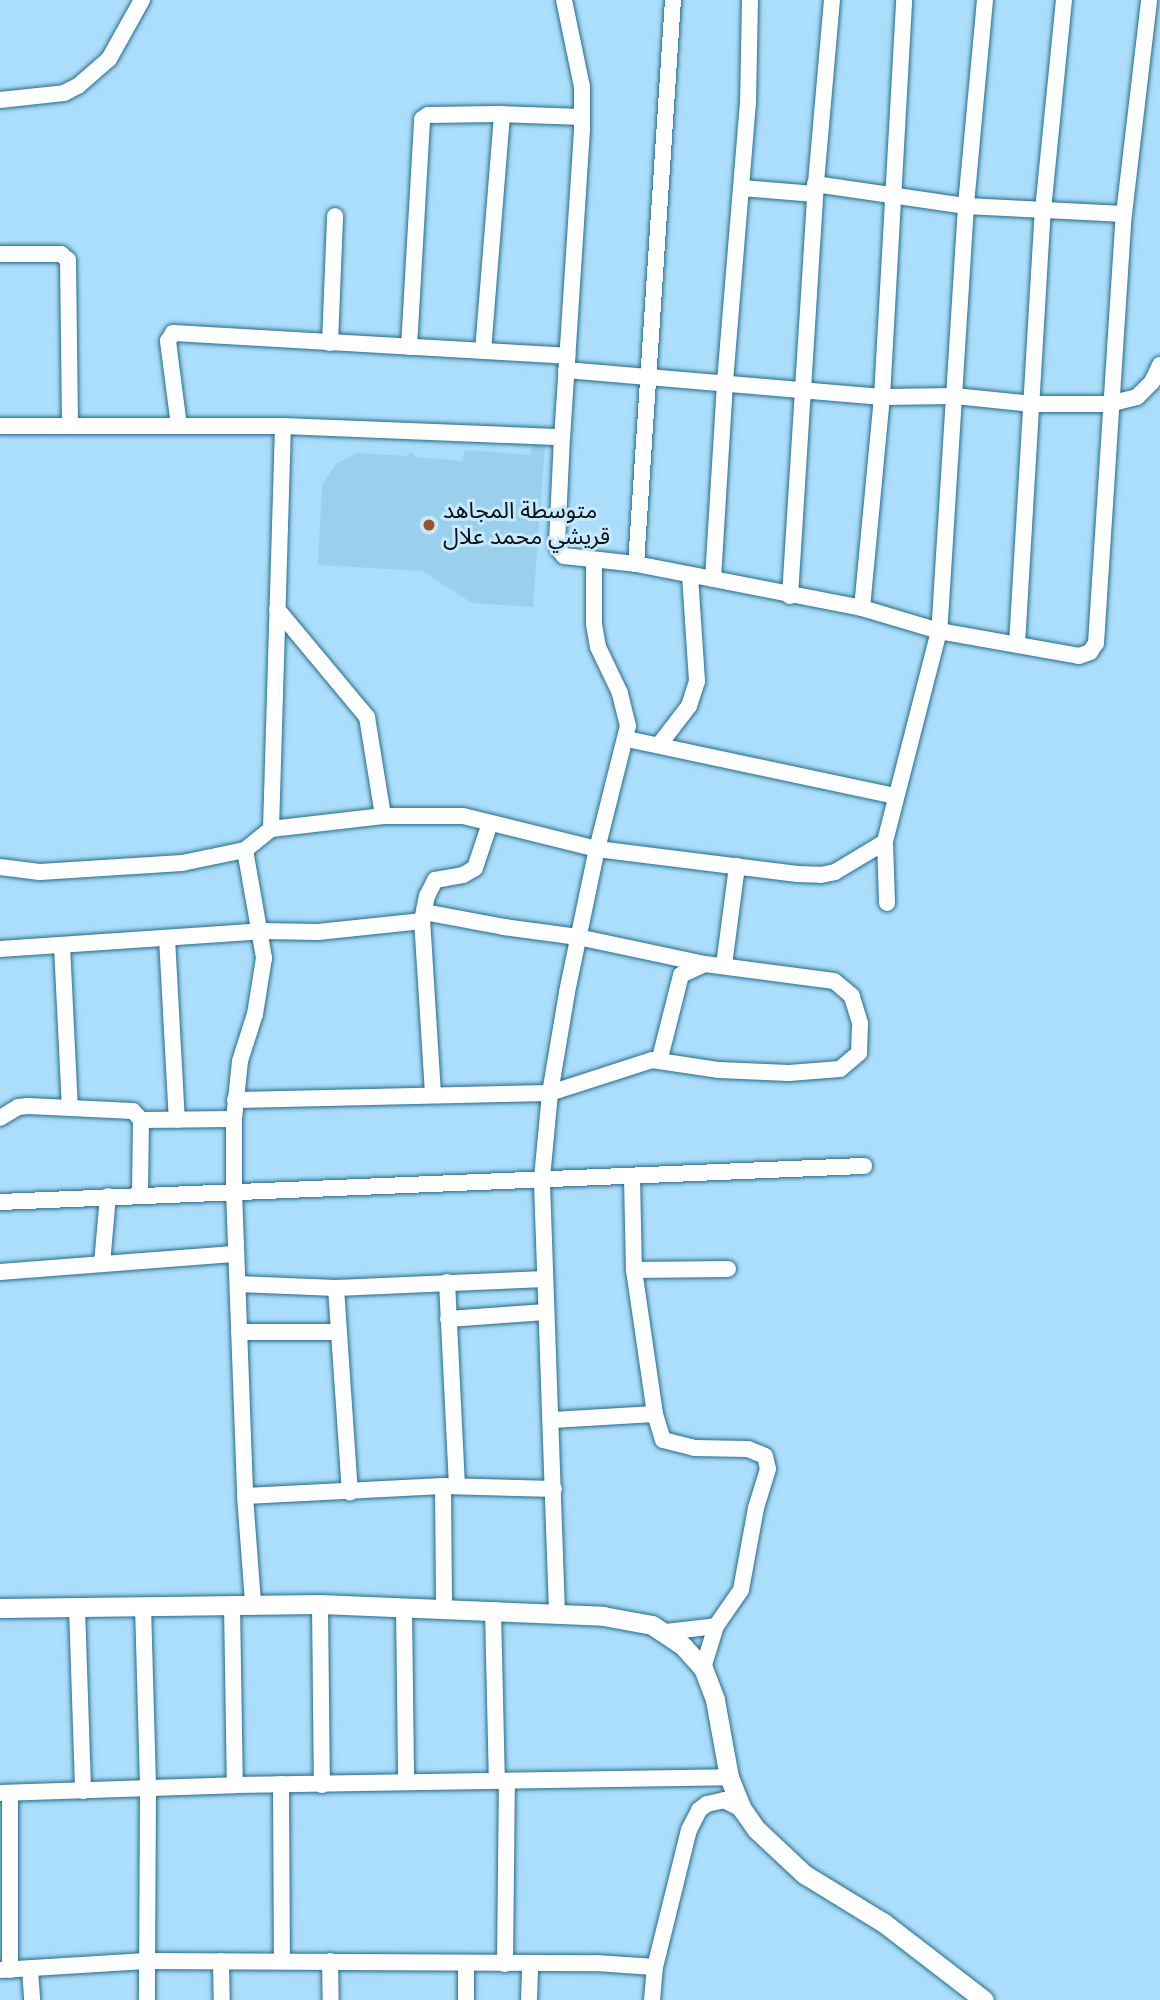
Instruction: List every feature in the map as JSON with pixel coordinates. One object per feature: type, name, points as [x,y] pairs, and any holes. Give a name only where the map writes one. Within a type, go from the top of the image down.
[{"type":"street","points":[[0,100],[64,93],[78,86],[109,59],[142,0]]},
{"type":"street","points":[[564,0],[578,61],[582,117],[557,543],[564,556],[636,564],[862,608],[939,631],[1079,656],[1090,652],[1096,643],[1124,214],[1149,0]]},
{"type":"street","points":[[636,564],[673,0]]},
{"type":"street","points":[[713,579],[725,382],[742,188],[751,47],[750,0]]},
{"type":"street","points":[[790,596],[815,189],[832,0]]},
{"type":"street","points":[[862,608],[882,397],[904,0]]},
{"type":"street","points":[[887,903],[885,842],[939,631],[966,206],[985,0]]},
{"type":"street","points":[[1017,644],[1043,211],[1064,0]]},
{"type":"street","points":[[483,351],[502,114]]},
{"type":"street","points":[[409,347],[422,120],[428,115],[582,117]]},
{"type":"street","points":[[742,188],[893,194],[966,206],[1124,214]]},
{"type":"street","points":[[330,343],[335,216]]},
{"type":"street","points":[[0,254],[61,254],[68,260],[70,426]]},
{"type":"street","points":[[179,426],[168,341],[170,335],[483,351],[649,377],[882,397],[955,396],[1033,404],[1110,404],[1138,397],[1153,382],[1160,365]]},
{"type":"street","points":[[0,426],[283,426],[562,437]]},
{"type":"street","points":[[271,829],[283,426]]},
{"type":"street","points":[[557,1613],[542,1178],[550,1093],[578,937],[628,726],[624,703],[598,647],[594,624],[594,560]]},
{"type":"street","points":[[659,745],[689,706],[697,681],[690,575]]},
{"type":"street","points":[[277,609],[367,717],[383,816]]},
{"type":"street","points":[[627,739],[895,796]]},
{"type":"street","points":[[0,867],[40,872],[139,868],[182,863],[245,850],[271,829],[383,816],[442,814],[597,849],[821,875],[835,872],[885,842]]},
{"type":"street","points":[[433,1094],[423,916],[430,885],[435,880],[463,875],[475,868],[490,823]]},
{"type":"street","points":[[245,850],[261,931],[262,980],[241,1054],[234,1119],[245,1496],[253,1603]]},
{"type":"street","points":[[724,965],[737,866]]},
{"type":"street","points":[[0,949],[261,931],[318,932],[423,916],[578,937],[705,964],[834,981],[852,996],[860,1023],[859,1053],[840,1069],[789,1073],[719,1070],[660,1059],[550,1093],[235,1100]]},
{"type":"street","points":[[167,938],[177,1120]]},
{"type":"street","points":[[62,946],[70,1107]]},
{"type":"street","points":[[660,1059],[681,975],[705,964]]},
{"type":"street","points":[[0,1118],[18,1107],[70,1107],[128,1109],[141,1120],[234,1119]]},
{"type":"street","points":[[140,1196],[141,1120]]},
{"type":"street","points":[[0,1202],[864,1166]]},
{"type":"street","points":[[632,1177],[634,1270],[655,1414],[663,1440],[694,1448],[748,1449],[765,1456],[768,1469],[756,1508],[741,1590],[716,1626],[703,1668]]},
{"type":"street","points":[[102,1264],[108,1196]]},
{"type":"street","points":[[0,1272],[236,1254]]},
{"type":"street","points":[[634,1270],[728,1269]]},
{"type":"street","points":[[238,1284],[335,1288],[545,1279]]},
{"type":"street","points":[[444,1608],[450,1486],[447,1282]]},
{"type":"street","points":[[335,1288],[349,1493]]},
{"type":"street","points":[[448,1319],[546,1311]]},
{"type":"street","points":[[239,1332],[336,1332]]},
{"type":"street","points":[[552,1420],[655,1414]]},
{"type":"street","points":[[245,1496],[450,1486],[554,1489]]},
{"type":"street","points":[[0,1608],[253,1603],[444,1608],[631,1619],[666,1632],[703,1668],[715,1700],[729,1777],[742,1809],[756,1829],[804,1874],[884,1923],[984,2000]]},
{"type":"street","points":[[232,1604],[235,1784]]},
{"type":"street","points":[[320,1604],[322,1784]]},
{"type":"street","points":[[143,1606],[148,1789],[146,2000]]},
{"type":"street","points":[[76,1607],[83,1791]]},
{"type":"street","points":[[404,1607],[406,1782]]},
{"type":"street","points":[[494,1610],[502,1781],[505,1964]]},
{"type":"street","points":[[666,1632],[716,1626]]},
{"type":"street","points":[[655,1967],[530,1963],[146,1961],[5,1970],[5,1793],[235,1784],[729,1777]]},
{"type":"street","points":[[281,1784],[282,1961]]},
{"type":"street","points":[[652,2000],[655,1967],[681,1854],[699,1810],[706,1804],[724,1800],[742,1809]]},
{"type":"street","points":[[221,1961],[222,2000]]},
{"type":"street","points":[[330,1961],[331,2000]]},
{"type":"street","points":[[529,2000],[530,1963]]},
{"type":"street","points":[[466,1964],[466,2000]]},
{"type":"street","points":[[30,1969],[32,2000]]},
{"type":"shaded area","name":"متوسطة المجاهد قريشي محمد علال","points":[[532,444],[545,446],[533,607],[472,603],[422,571],[318,565],[322,485],[336,464],[348,457],[358,453],[406,456],[412,452],[416,457],[462,461],[467,450],[531,455]]},
{"type":"place","name":"متوسطة المجاهد قريشي محمد علال","points":[[429,525]]}]
